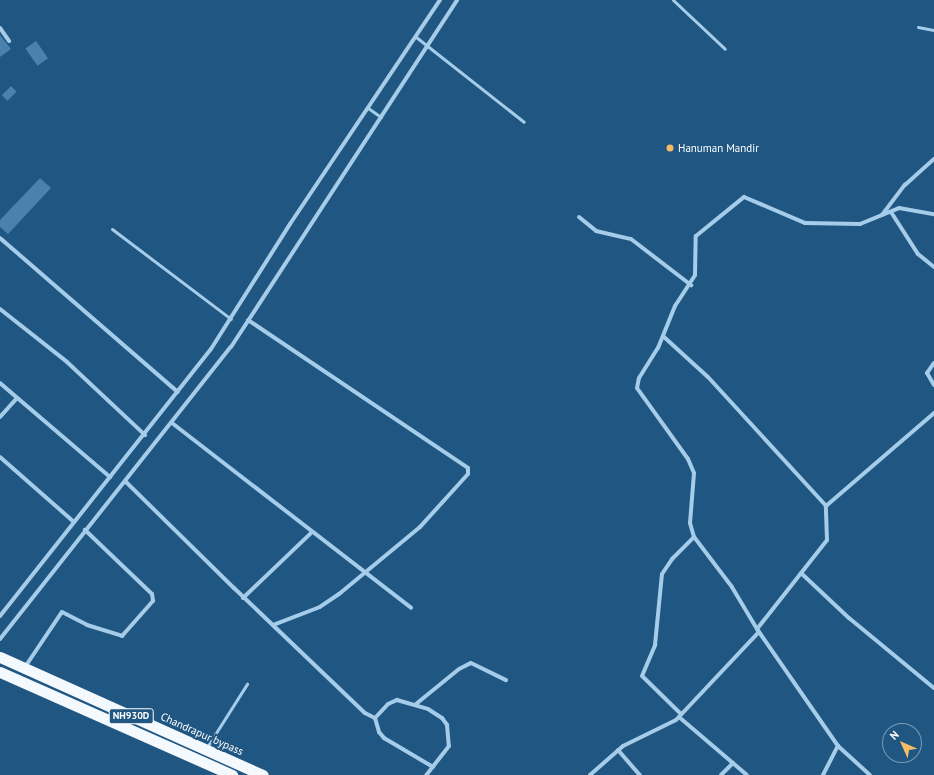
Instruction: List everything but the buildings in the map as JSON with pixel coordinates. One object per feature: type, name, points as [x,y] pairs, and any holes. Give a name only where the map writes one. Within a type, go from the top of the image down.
[{"type":"highway","name":"Chandrapur bypass","points":[[0,657],[263,775]]},
{"type":"highway","name":"NH930D","points":[[0,672],[217,772],[232,775]]},
{"type":"street","points":[[0,616],[145,435],[231,319],[440,0]]},
{"type":"street","points":[[0,639],[85,530],[172,424],[231,347],[457,0]]},
{"type":"street","points":[[0,28],[9,41]]},
{"type":"street","points":[[881,216],[905,185],[933,160]]},
{"type":"street","points":[[870,775],[838,746],[758,630],[732,587],[694,537],[690,523],[694,473],[688,459],[638,388],[639,378],[664,337],[675,306],[695,276],[696,236],[744,197],[805,223],[860,224],[899,208],[934,214]]},
{"type":"street","points":[[892,212],[918,254],[934,267]]},
{"type":"street","points":[[579,217],[596,231],[631,239],[690,285]]},
{"type":"street","points":[[0,238],[178,392]]},
{"type":"street","points":[[0,309],[67,362],[145,435]]},
{"type":"street","points":[[248,320],[468,468],[468,474],[420,527],[320,607],[273,625]]},
{"type":"street","points":[[590,775],[618,750],[680,715],[758,630],[827,540],[826,506],[708,376],[664,337]]},
{"type":"street","points":[[934,362],[927,372],[934,385]]},
{"type":"street","points":[[0,383],[110,477]]},
{"type":"street","points":[[0,417],[17,398]]},
{"type":"street","points":[[826,506],[934,413]]},
{"type":"street","points":[[172,424],[411,608]]},
{"type":"street","points":[[0,457],[74,522]]},
{"type":"street","points":[[125,481],[243,598],[365,713],[375,718],[381,736],[433,767]]},
{"type":"street","points":[[25,667],[62,612],[87,625],[122,636],[153,601],[152,594],[85,530]]},
{"type":"street","points":[[243,598],[312,532]]},
{"type":"street","points":[[694,537],[672,559],[662,574],[655,645],[642,676],[680,715],[747,775]]},
{"type":"street","points":[[801,573],[849,618],[934,688]]},
{"type":"street","points":[[416,704],[459,669],[471,663],[506,680]]},
{"type":"street","points":[[375,718],[392,701],[416,704],[442,718],[447,725],[449,746],[426,775]]},
{"type":"street","points":[[823,775],[838,746]]},
{"type":"street","points":[[618,750],[640,775]]},
{"type":"street","points":[[721,775],[734,763]]},
{"type":"lane","points":[[673,0],[725,50]]},
{"type":"lane","points":[[918,27],[934,30]]},
{"type":"lane","points":[[416,37],[524,122]]},
{"type":"lane","points":[[368,108],[381,117]]},
{"type":"lane","points":[[112,229],[231,319]]},
{"type":"lane","points":[[206,750],[247,684]]},
{"type":"place","name":"Hanuman Mandir","points":[[670,148]]}]
